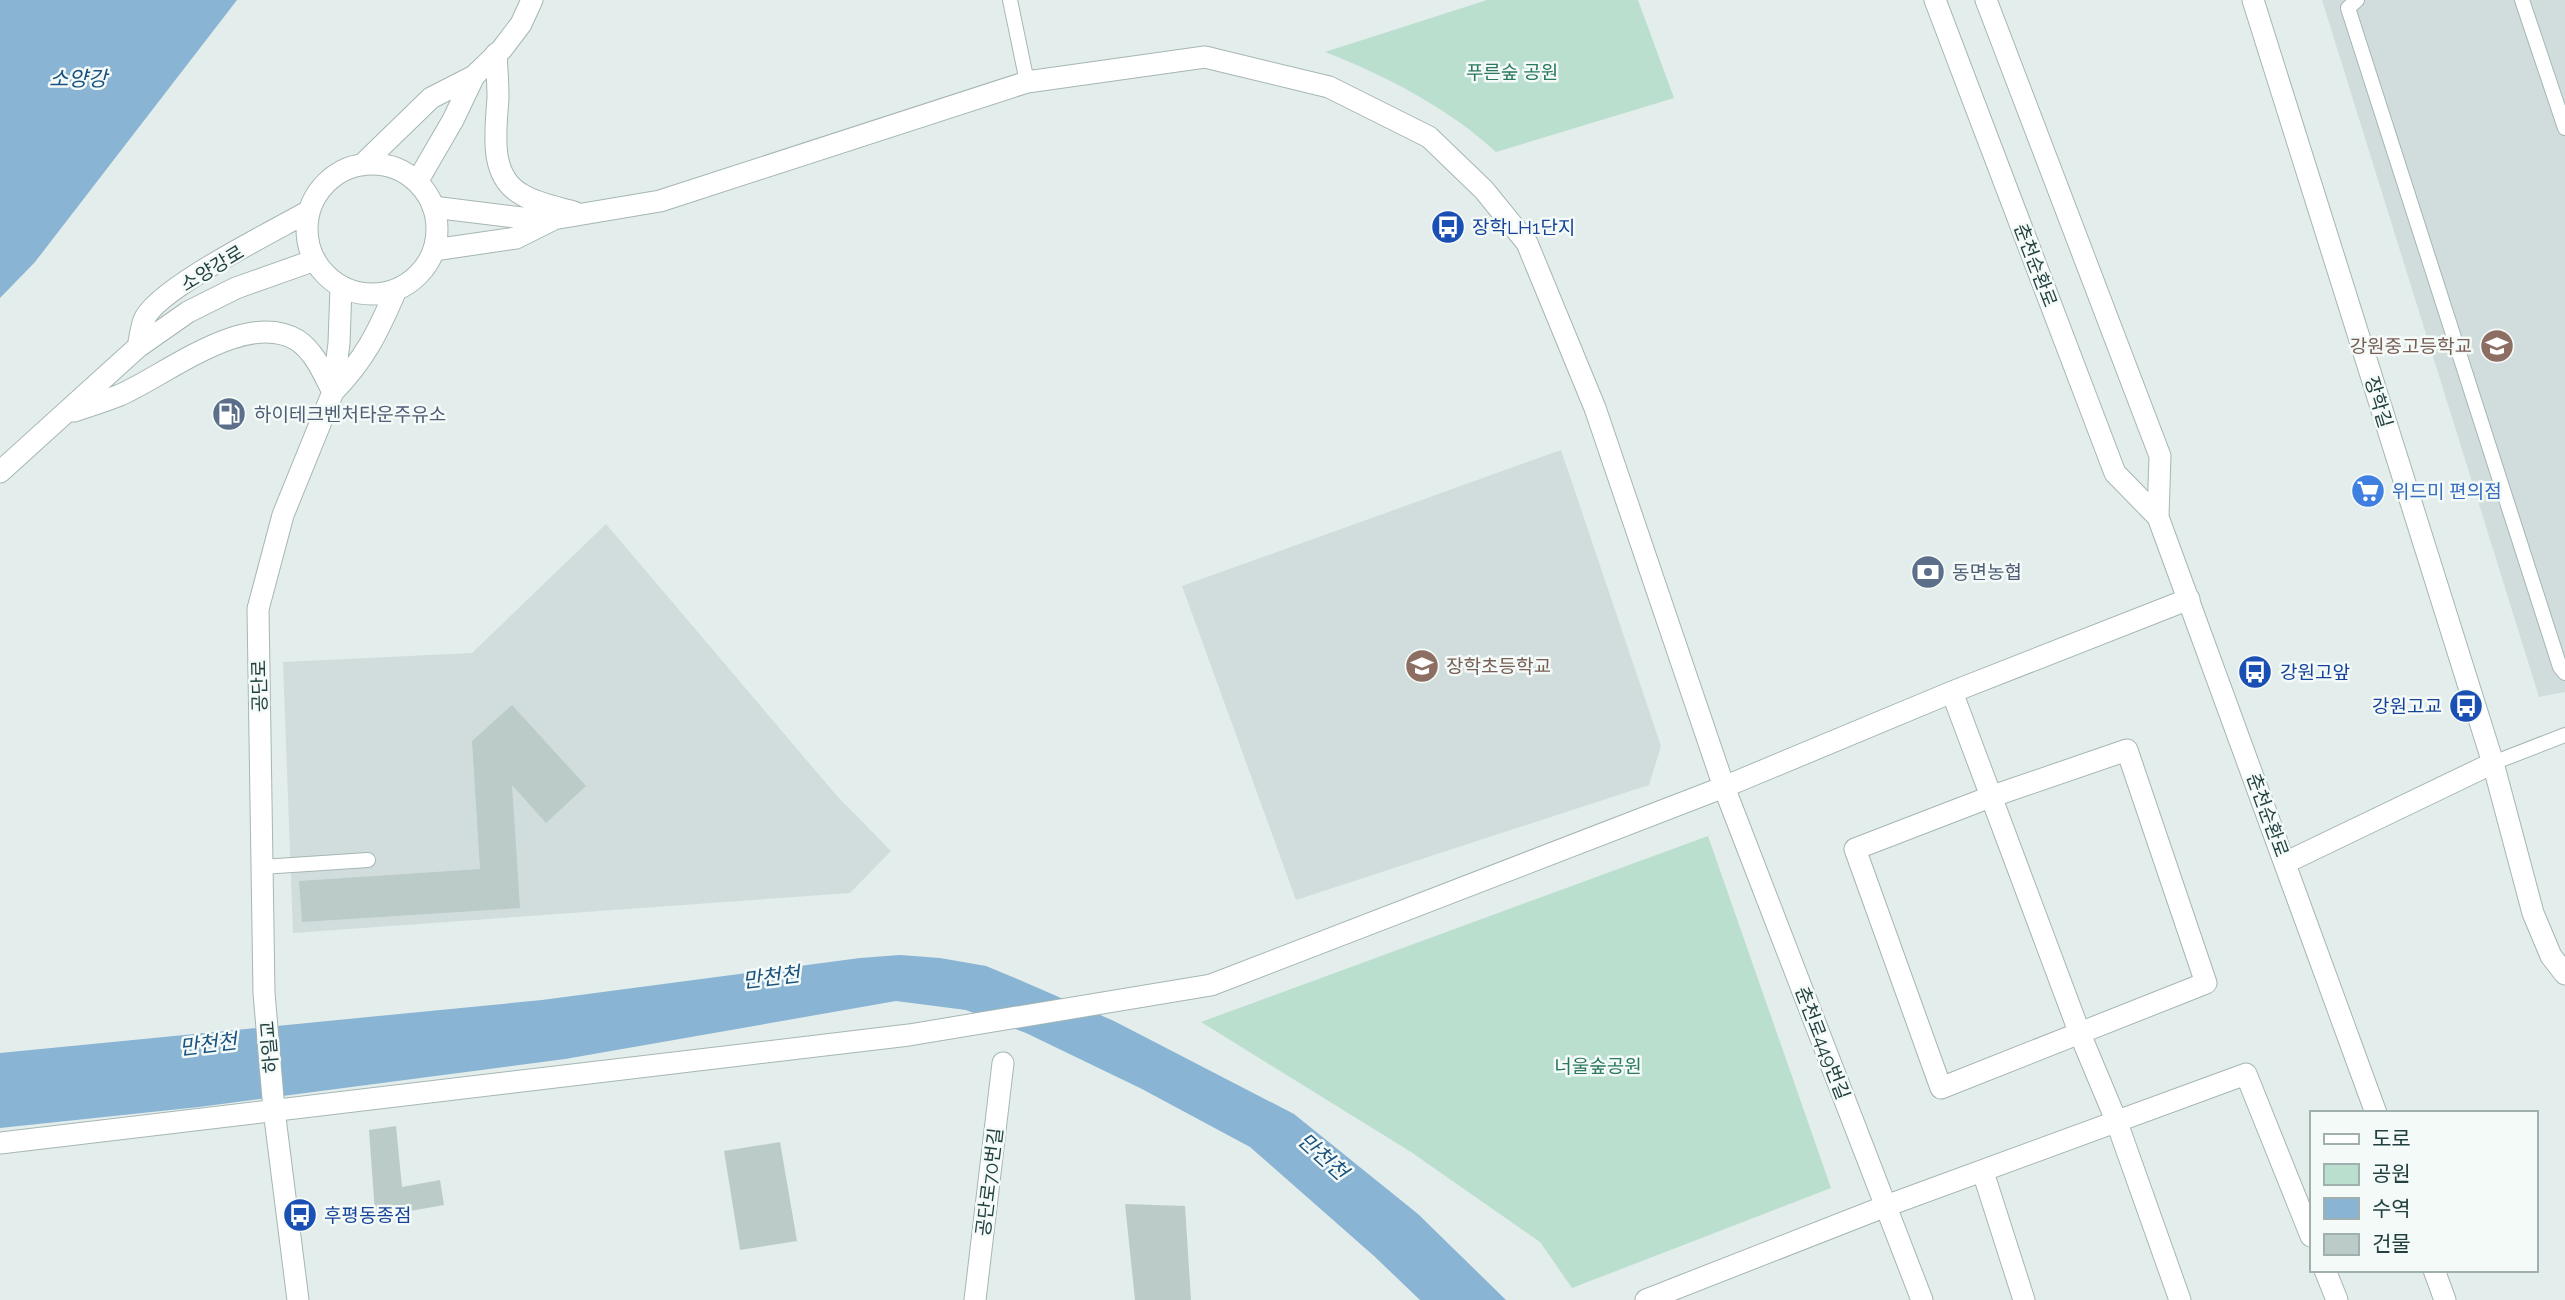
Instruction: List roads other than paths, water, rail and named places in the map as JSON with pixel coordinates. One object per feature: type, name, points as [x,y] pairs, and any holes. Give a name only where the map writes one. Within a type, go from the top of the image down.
[{"type":"street","points":[[362,165],[392,168],[417,183],[433,207],[437,222],[434,250],[419,274],[396,290],[369,294],[341,287],[329,278],[315,260],[307,240],[309,211],[324,186],[335,176],[362,165],[431,98],[474,76],[521,24],[533,0]]},
{"type":"street","name":"춘천순환로","points":[[1936,0],[2115,472],[2158,517]]},
{"type":"street","name":"춘천순환로","points":[[1986,0],[2160,456],[2158,517],[2375,1111]]},
{"type":"street","name":"장학길","points":[[2253,0],[2493,763],[2533,913],[2552,956],[2565,974]]},
{"type":"street","points":[[496,54],[498,99],[495,144],[505,178],[522,195],[582,214]]},
{"type":"street","name":"춘천로449번길","points":[[553,219],[660,201],[1027,82],[1205,57],[1329,87],[1429,137],[1484,190],[1527,243],[1595,408],[1724,787],[1922,1300]]},
{"type":"street","points":[[417,183],[453,120],[474,76]]},
{"type":"street","points":[[433,207],[553,219]]},
{"type":"street","name":"소양강로","points":[[138,347],[144,318],[194,275],[309,211]]},
{"type":"street","points":[[434,250],[516,238],[553,219]]},
{"type":"street","name":"소양강로","points":[[0,472],[138,347],[188,313],[236,288],[315,260]]},
{"type":"street","name":"공단로","points":[[264,993],[258,609],[283,515],[332,392],[339,343],[341,287]]},
{"type":"street","name":"공단로","points":[[332,392],[355,369],[371,344],[396,290]]},
{"type":"street","points":[[66,414],[121,394],[201,351],[251,333],[272,331],[294,338],[304,345],[320,366],[332,392]]},
{"type":"street","points":[[0,1143],[274,1105],[909,1035],[1211,985],[1724,787],[1952,692],[2189,599]]},
{"type":"street","points":[[1952,692],[2080,1034],[2116,1120],[2180,1300]]},
{"type":"street","points":[[2127,750],[2206,983],[1941,1088],[1855,849],[1990,797],[2127,750]]},
{"type":"street","points":[[2286,863],[2493,763]]},
{"type":"street","name":"하일교","points":[[264,993],[274,1105]]},
{"type":"street","name":"공단로70번길","points":[[975,1300],[1003,1063]]},
{"type":"street","points":[[1646,1300],[1886,1206],[2246,1074],[2310,1234]]},
{"type":"street","points":[[274,1105],[298,1300]]},
{"type":"street","points":[[1983,1172],[2024,1300]]},
{"type":"street","points":[[2326,1272],[2337,1300]]},
{"type":"street","points":[[2435,1272],[2445,1300]]},
{"type":"lane","points":[[1010,0],[1027,82]]},
{"type":"lane","points":[[2357,0],[2348,8],[2560,667],[2565,673]]},
{"type":"lane","points":[[2522,0],[2565,128]]},
{"type":"lane","points":[[2493,763],[2565,735]]},
{"type":"lane","points":[[262,867],[368,860]]},
{"type":"water","name":"소양강","points":[[0,0],[237,0],[35,262],[0,298]]},
{"type":"water","name":"만천천","points":[[900,955],[986,966],[1114,1021],[1294,1114],[1418,1214],[1506,1300],[1420,1300],[1250,1147],[1142,1089],[1026,1033],[966,1010],[896,1001],[565,1059],[199,1107],[0,1128],[0,1053],[542,1000]]},
{"type":"place","name":"장학LH1단지","points":[[1448,227]]},
{"type":"place","name":"강원중고등학교","points":[[2497,346]]},
{"type":"place","name":"하이테크벤처타운주유소","points":[[229,414]]},
{"type":"place","name":"위드미 편의점","points":[[2368,491]]},
{"type":"place","name":"동면농협","points":[[1928,572]]},
{"type":"place","name":"장학초등학교","points":[[1422,666]]},
{"type":"place","name":"강원고앞","points":[[2255,672]]},
{"type":"place","name":"강원고교","points":[[2466,706]]},
{"type":"place","name":"후평동종점","points":[[300,1215]]},
{"type":"park label","name":"푸른숲 공원","points":[[1512,72]]},
{"type":"park label","name":"너울숲공원","points":[[1598,1066]]}]
